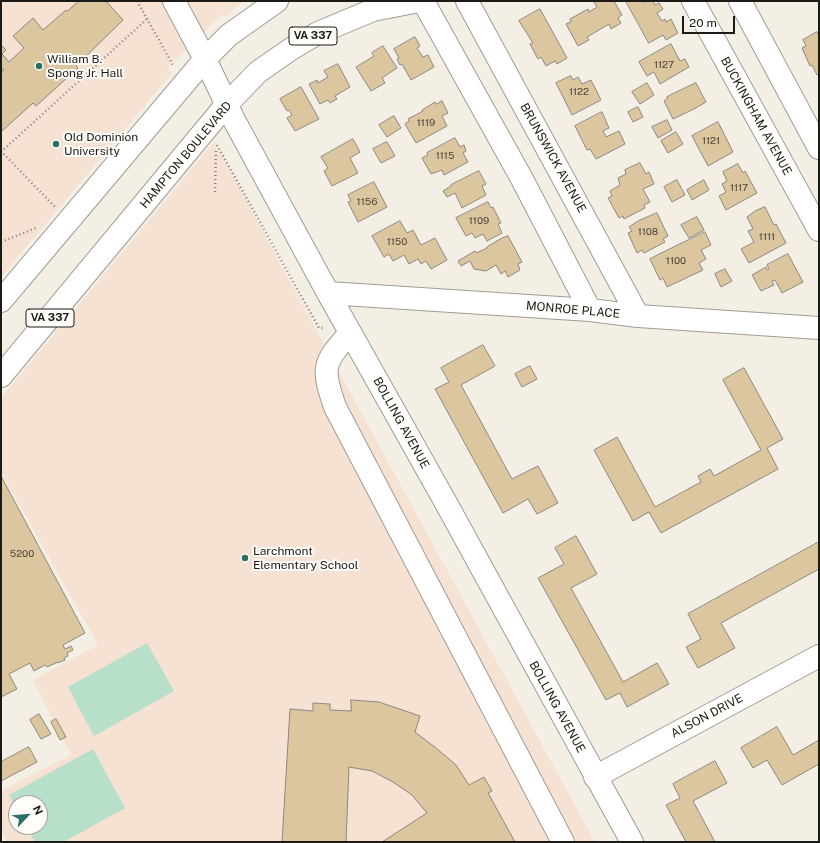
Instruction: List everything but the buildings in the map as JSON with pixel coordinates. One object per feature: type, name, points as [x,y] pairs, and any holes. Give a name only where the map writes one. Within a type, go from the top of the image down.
[{"type":"street","name":"BOLLING AVENUE","points":[[174,1],[205,58],[226,105],[348,330],[446,503],[632,842]]},
{"type":"street","points":[[1,301],[205,58],[229,35],[276,1]]},
{"type":"street","name":"HAMPTON BOULEVARD","points":[[1,376],[226,105],[258,72],[291,49],[318,33],[373,10],[419,1]]},
{"type":"street","points":[[423,1],[522,178],[590,310]]},
{"type":"street","name":"BRUNSWICK AVENUE","points":[[467,1],[638,316]]},
{"type":"street","name":"BUCKINGHAM AVENUE","points":[[693,1],[819,230]]},
{"type":"street","points":[[740,1],[819,148]]},
{"type":"street","name":"MONROE PLACE","points":[[328,293],[590,310],[638,316],[819,328]]},
{"type":"street","points":[[348,330],[334,350],[327,364],[326,381],[335,407],[563,842]]},
{"type":"street","name":"ALSON DRIVE","points":[[595,776],[819,656]]},
{"type":"path","points":[[137,1],[176,69]]},
{"type":"path","points":[[59,211],[1,152],[147,19]]},
{"type":"path","points":[[210,147],[216,144]]},
{"type":"path","points":[[215,192],[216,144]]},
{"type":"path","points":[[216,144],[319,328],[348,330]]},
{"type":"path","points":[[1,242],[39,227]]},
{"type":"shaded area","name":"Old Dominion University","points":[[1,1],[244,1],[225,17],[223,14],[168,67],[172,73],[1,277]]},
{"type":"shaded area","name":"Larchmont Elementary School","points":[[215,141],[595,842],[7,842],[1,830],[1,791],[71,755],[33,680],[98,645],[1,472],[1,398]]},
{"type":"green space","points":[[147,643],[174,691],[94,736],[68,687]]},
{"type":"green space","points":[[93,749],[125,808],[64,842],[35,842],[31,835],[48,835],[48,795],[9,795]]},
{"type":"place","name":"William B. Spong Jr. Hall","points":[[39,66]]},
{"type":"place","name":"Old Dominion University","points":[[56,144]]},
{"type":"place","name":"Larchmont Elementary School","points":[[245,558]]}]
